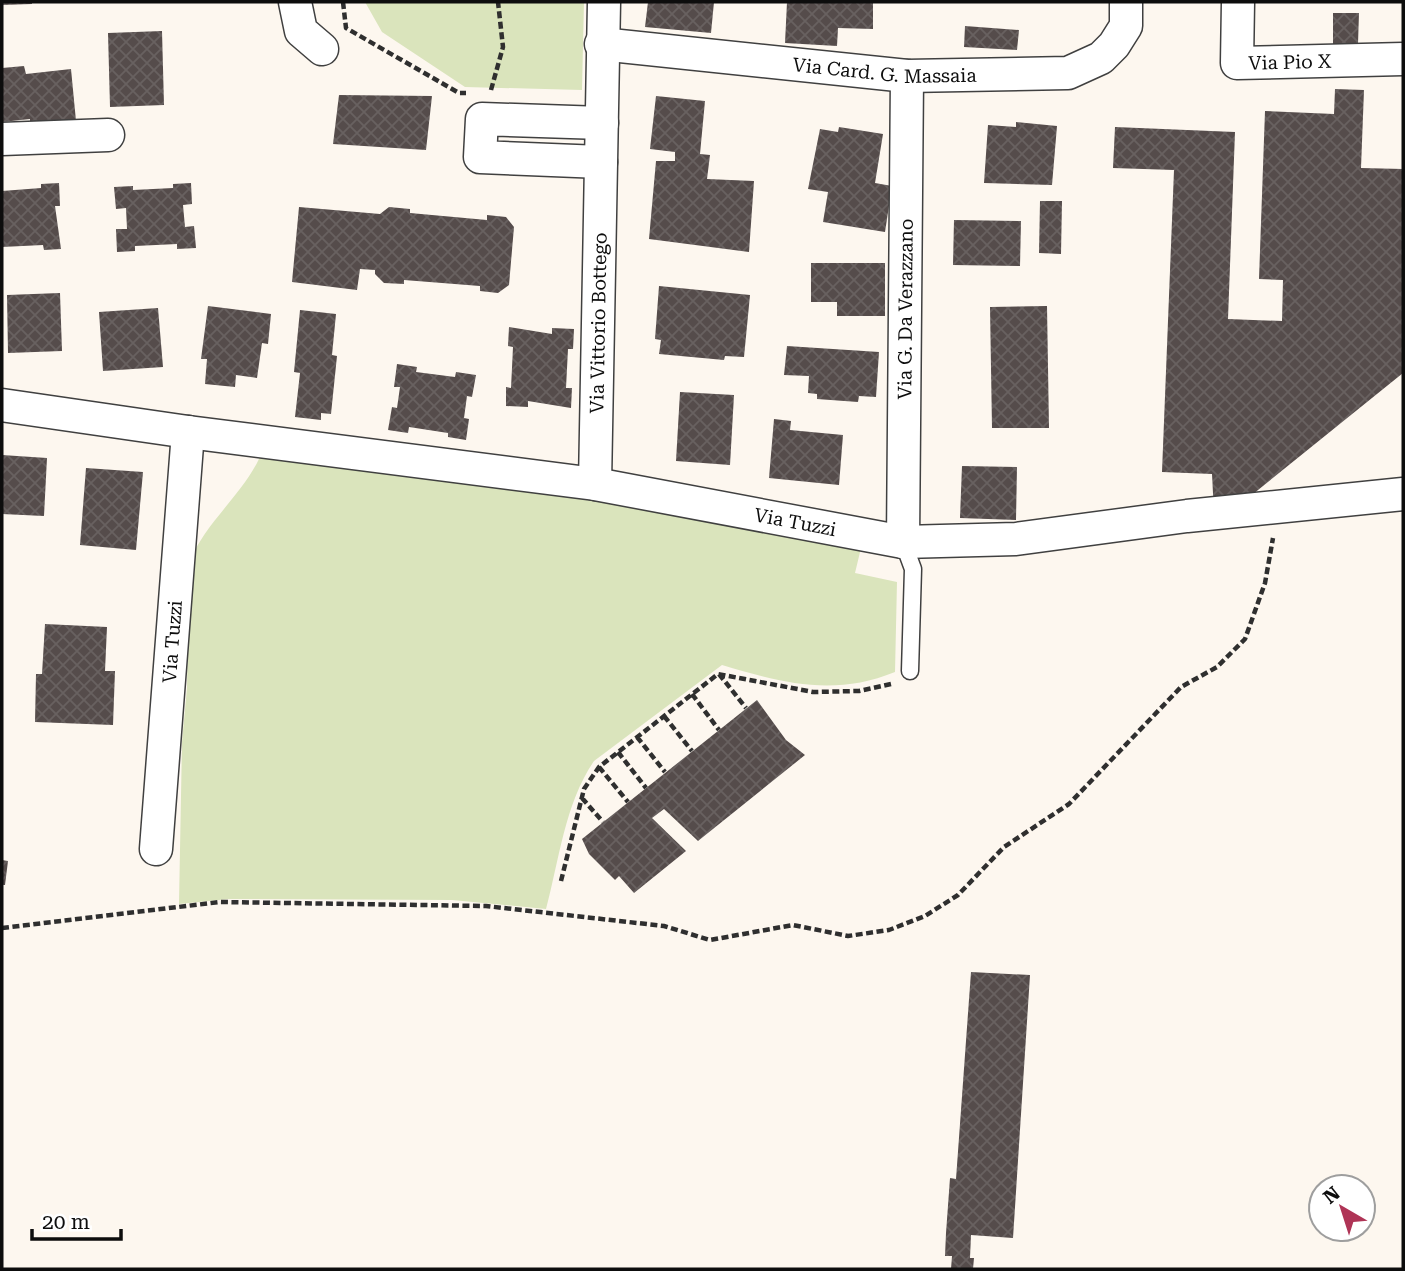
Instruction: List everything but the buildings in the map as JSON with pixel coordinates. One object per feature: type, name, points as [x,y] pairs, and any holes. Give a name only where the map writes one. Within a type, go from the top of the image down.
[{"type":"street","points":[[295,2],[301,31],[322,50]]},
{"type":"street","name":"Via Vittorio Bottego","points":[[595,484],[601,44],[604,2]]},
{"type":"street","name":"Via Card. G. Massaia","points":[[601,44],[907,76],[1068,73],[1101,58],[1114,45],[1126,26],[1126,2]]},
{"type":"street","name":"Via Pio X","points":[[1238,2],[1237,64],[1403,59]]},
{"type":"street","name":"Via G. Da Verazzano","points":[[903,542],[907,76]]},
{"type":"street","points":[[601,162],[480,157],[482,118],[602,123]]},
{"type":"street","points":[[2,139],[108,135]]},
{"type":"street","name":"Via Tuzzi","points":[[2,405],[187,432],[595,484],[903,542],[1016,539],[1278,506],[1403,494]]},
{"type":"street","name":"Via Tuzzi","points":[[156,849],[187,432]]},
{"type":"lane","points":[[903,542],[913,569],[910,671]]},
{"type":"path","points":[[343,2],[346,28],[459,93],[470,92]]},
{"type":"path","points":[[480,92],[490,92],[503,47],[498,2]]},
{"type":"path","points":[[2,929],[220,902],[486,906],[664,926],[710,940],[793,925],[848,936],[898,927],[925,916],[958,895],[1004,848],[1069,804],[1181,687],[1217,667],[1245,639],[1265,583],[1278,506]]},
{"type":"path","points":[[561,881],[582,797],[590,777],[599,767],[718,674],[813,692],[859,691],[885,683],[895,684]]},
{"type":"path","points":[[718,674],[746,708]]},
{"type":"path","points":[[692,694],[719,730]]},
{"type":"path","points":[[664,716],[692,751]]},
{"type":"path","points":[[637,737],[665,772]]},
{"type":"path","points":[[618,752],[646,788]]},
{"type":"path","points":[[599,767],[628,802]]},
{"type":"path","points":[[582,797],[603,822]]},
{"type":"green space","points":[[365,2],[584,2],[582,90],[465,87],[382,32]]},
{"type":"green space","points":[[263,450],[581,491],[861,548],[855,573],[897,582],[895,672],[873,680],[829,686],[787,682],[722,665],[594,761],[584,777],[569,814],[546,909],[452,900],[229,899],[179,904],[189,563],[205,533],[247,480]]}]
